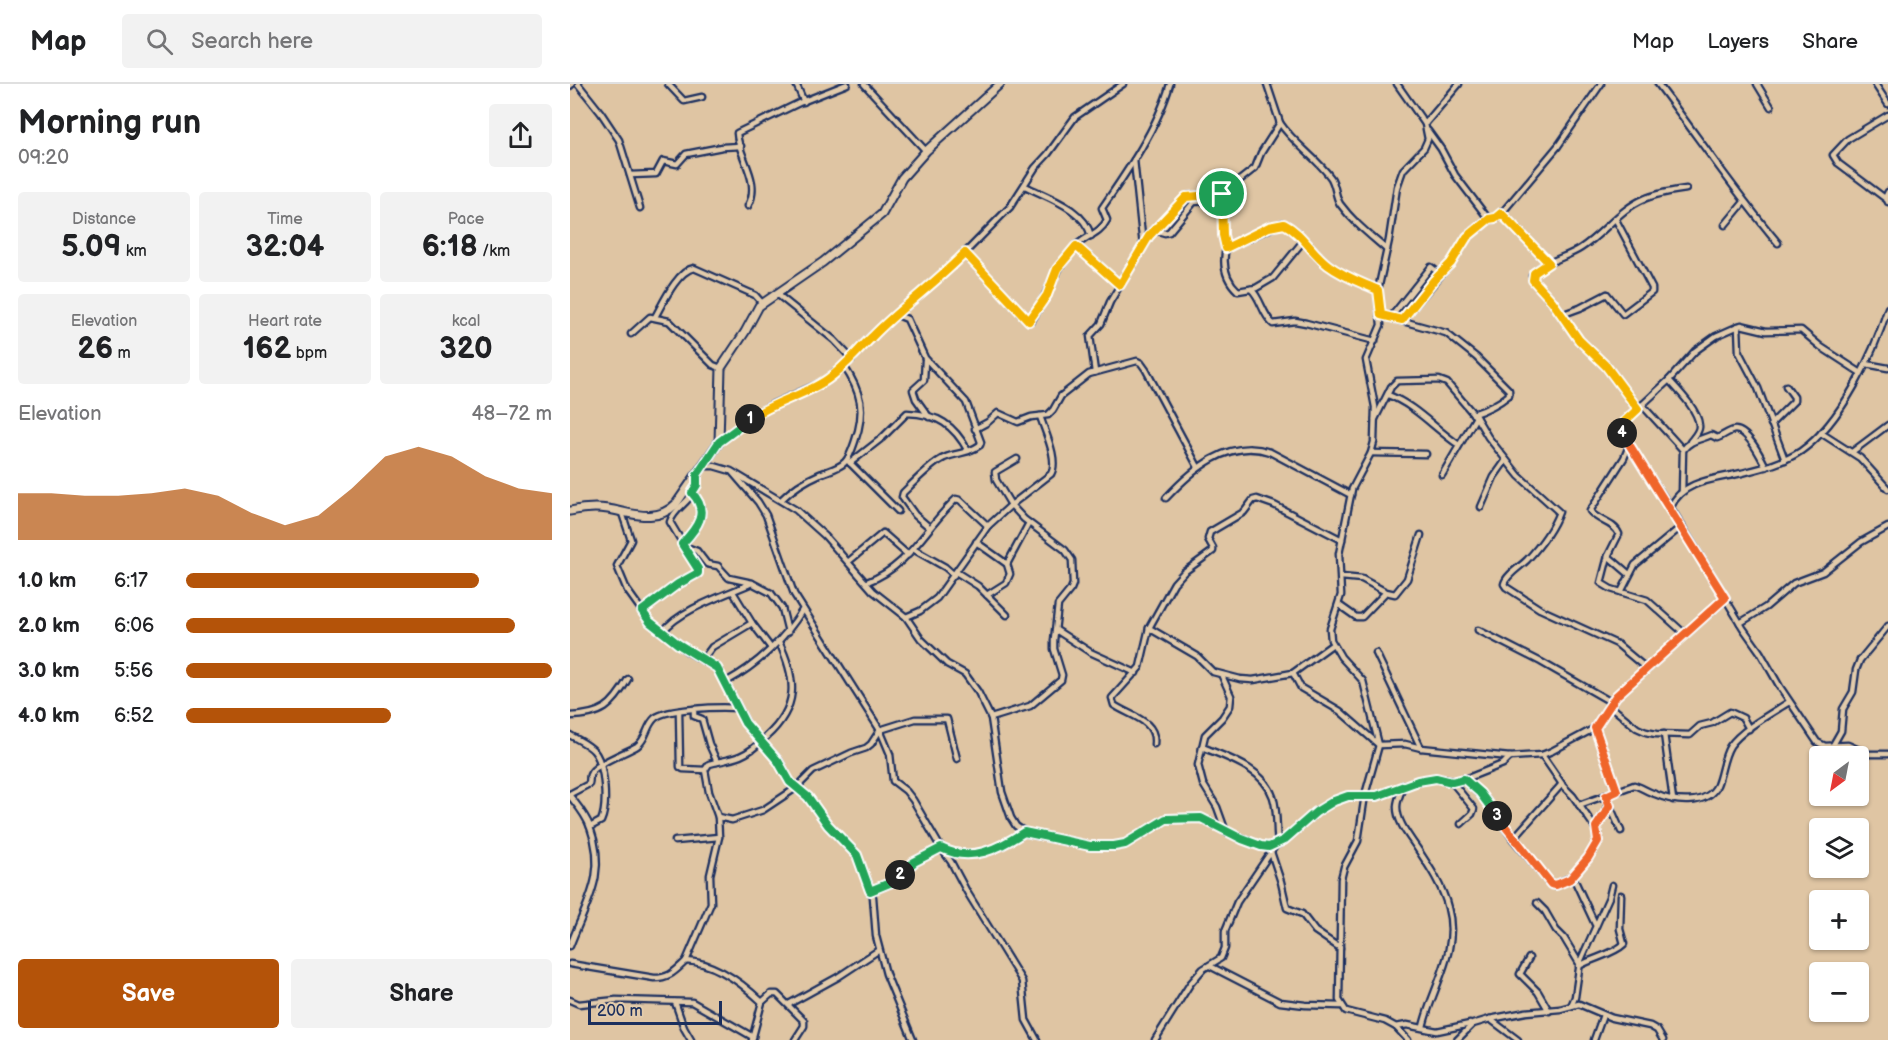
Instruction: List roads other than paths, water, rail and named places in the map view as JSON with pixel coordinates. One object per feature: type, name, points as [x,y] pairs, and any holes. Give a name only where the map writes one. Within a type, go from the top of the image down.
[{"type":"street","points":[[578,84],[601,112],[619,141],[640,208]]},
{"type":"street","points":[[668,84],[684,101],[702,97]]},
{"type":"street","points":[[796,84],[804,102]]},
{"type":"street","points":[[748,206],[751,200],[751,177],[736,134],[847,84]]},
{"type":"street","points":[[864,84],[926,151]]},
{"type":"street","points":[[719,442],[721,368],[762,303],[828,258],[884,212],[902,178],[926,151],[1000,84]]},
{"type":"street","points":[[570,511],[595,508],[648,516],[667,511],[676,504],[719,442],[773,404],[825,381],[852,359],[870,338],[965,253],[1010,207],[1035,168],[1075,117],[1123,84]]},
{"type":"street","points":[[965,253],[1029,321],[1047,295],[1057,269],[1076,246],[1104,226],[1107,220],[1102,208],[1134,160],[1163,104],[1170,84]]},
{"type":"street","points":[[1267,84],[1280,123],[1294,141],[1309,153],[1329,176],[1341,205],[1364,232],[1387,250]]},
{"type":"street","points":[[1397,84],[1441,149],[1455,175],[1489,219]]},
{"type":"street","points":[[1425,124],[1459,84]]},
{"type":"street","points":[[1402,320],[1451,263],[1467,237],[1489,219],[1501,213],[1558,146],[1601,84]]},
{"type":"street","points":[[1658,84],[1715,159],[1744,202],[1778,243]]},
{"type":"street","points":[[1757,84],[1771,107]]},
{"type":"street","points":[[1875,84],[1888,104]]},
{"type":"street","points":[[1887,201],[1838,163],[1833,155],[1848,139],[1888,115]]},
{"type":"street","points":[[1155,230],[1169,232],[1194,202],[1208,201],[1222,195],[1255,168],[1261,153],[1280,123]]},
{"type":"street","points":[[1408,1040],[1385,1021],[1349,1013],[1341,1006],[1339,1000],[1341,879],[1344,867],[1358,841],[1365,795],[1379,745],[1363,681],[1344,662],[1333,644],[1330,629],[1339,605],[1341,577],[1339,554],[1351,495],[1374,442],[1373,396],[1366,365],[1367,356],[1381,325],[1378,290],[1400,176],[1427,144],[1427,130]]},
{"type":"street","points":[[630,175],[656,174],[663,160],[676,164],[685,155],[722,147],[741,146]]},
{"type":"street","points":[[1134,160],[1143,246]]},
{"type":"street","points":[[1025,186],[1057,202],[1078,216],[1088,224],[1091,236]]},
{"type":"street","points":[[1683,450],[1579,340],[1532,277],[1537,270],[1549,263],[1579,250],[1644,199],[1686,189]]},
{"type":"street","points":[[1887,201],[1888,192]]},
{"type":"street","points":[[1095,372],[1089,336],[1101,324],[1143,246],[1187,196],[1222,195]]},
{"type":"street","points":[[1222,195],[1223,235],[1226,248],[1224,266],[1234,287],[1239,291],[1261,286],[1279,272],[1304,240]]},
{"type":"street","points":[[1725,225],[1744,202]]},
{"type":"street","points":[[1501,213],[1549,263]]},
{"type":"street","points":[[1561,315],[1607,294],[1623,314],[1652,292],[1616,220]]},
{"type":"street","points":[[1226,248],[1282,223],[1297,232],[1328,265],[1346,278],[1378,290]]},
{"type":"street","points":[[1076,246],[1120,285]]},
{"type":"street","points":[[1391,317],[1431,267],[1440,274]]},
{"type":"street","points":[[655,317],[680,276],[694,268],[755,295],[762,303]]},
{"type":"street","points":[[1251,289],[1256,294],[1267,318],[1273,324],[1295,321],[1375,341]]},
{"type":"street","points":[[777,294],[834,340],[852,359]]},
{"type":"street","points":[[1671,508],[1673,501],[1682,492],[1700,482],[1785,460],[1802,450],[1821,433],[1846,398],[1866,364],[1888,308]]},
{"type":"street","points":[[897,315],[907,319],[925,358],[963,399],[981,443],[968,452],[947,456],[936,462],[903,494],[905,503],[929,527]]},
{"type":"street","points":[[1381,315],[1447,333],[1476,357],[1510,391],[1507,397],[1474,415],[1442,475]]},
{"type":"street","points":[[631,334],[648,317],[666,320],[713,365],[721,368]]},
{"type":"street","points":[[1861,373],[1821,347],[1801,330],[1776,332],[1745,325],[1738,326],[1705,343],[1623,425],[1623,434],[1671,508],[1789,702],[1818,743],[1825,746],[1848,746],[1868,754],[1888,754]]},
{"type":"street","points":[[1738,326],[1739,352],[1758,388],[1785,460]]},
{"type":"street","points":[[925,358],[924,380],[914,390],[916,399],[929,417]]},
{"type":"street","points":[[975,429],[990,421],[997,413],[1018,422],[1051,413],[1061,396],[1080,380],[1095,372],[1113,369],[1131,362],[1141,363],[1198,467]]},
{"type":"street","points":[[1866,364],[1888,368]]},
{"type":"street","points":[[844,366],[858,391],[862,416],[848,462]]},
{"type":"street","points":[[1375,419],[1393,385],[1400,380],[1442,380],[1449,385],[1519,476],[1557,508],[1559,513],[1535,551],[1504,581],[1506,586],[1540,609],[1617,644],[1647,669]]},
{"type":"street","points":[[1669,380],[1688,402],[1699,422],[1699,428],[1683,450],[1682,492]]},
{"type":"street","points":[[1771,424],[1794,401],[1794,397],[1786,386]]},
{"type":"street","points":[[1388,395],[1417,412],[1459,445]]},
{"type":"street","points":[[781,500],[801,484],[848,462],[882,438],[904,414],[942,421],[953,428],[968,452]]},
{"type":"street","points":[[906,618],[931,603],[955,574],[988,526],[1011,505],[1048,478],[1055,467],[1041,416]]},
{"type":"street","points":[[1852,452],[1888,424]]},
{"type":"street","points":[[1690,441],[1698,441],[1711,435],[1717,438],[1736,430],[1740,431],[1750,440],[1766,466]]},
{"type":"street","points":[[1821,433],[1852,452],[1888,489]]},
{"type":"street","points":[[1629,446],[1624,458],[1590,511],[1618,530],[1619,536],[1608,556],[1601,583],[1647,600],[1685,634]]},
{"type":"street","points":[[1166,498],[1198,467],[1236,450],[1256,448],[1270,452],[1351,495]]},
{"type":"street","points":[[1371,453],[1426,454]]},
{"type":"street","points":[[991,718],[1030,706],[1059,682],[1062,675],[1054,650],[1058,605],[1073,584],[1072,560],[1065,550],[1029,523],[1011,505],[1000,489],[995,473],[1017,459]]},
{"type":"street","points":[[1481,507],[1494,477],[1506,460]]},
{"type":"street","points":[[848,462],[898,511]]},
{"type":"street","points":[[703,466],[714,466],[731,471],[781,500],[813,524],[881,598],[906,618],[921,639],[947,664],[967,676],[991,718],[1006,805],[1015,824],[1024,832],[1090,846],[1114,846],[1125,844],[1166,819],[1189,818],[1205,819],[1226,832],[1261,846],[1276,845]]},
{"type":"street","points":[[731,471],[758,502],[766,515],[789,580],[803,609],[880,730],[890,754],[893,782],[910,795],[1022,981],[1026,1020],[1037,1040]]},
{"type":"street","points":[[642,611],[678,584],[698,573],[698,569],[670,525],[670,519],[683,507],[697,485],[697,475]]},
{"type":"street","points":[[683,545],[702,518],[699,503],[692,493]]},
{"type":"street","points":[[867,582],[889,572],[908,555],[938,516],[957,499],[988,526]]},
{"type":"street","points":[[1154,744],[1155,734],[1145,722],[1112,702],[1115,694],[1136,673],[1142,663],[1149,628],[1179,577],[1213,551],[1213,546],[1208,539],[1210,532],[1244,512],[1255,499],[1274,505],[1342,540]]},
{"type":"street","points":[[622,513],[631,540],[618,563],[618,570],[627,590],[650,622],[687,651],[717,668],[745,723],[778,761],[790,782],[808,797],[828,825],[857,855],[875,906],[874,924],[879,950],[890,985],[913,1040]]},
{"type":"street","points":[[1007,564],[1029,523]]},
{"type":"street","points":[[1621,592],[1635,565],[1682,526]]},
{"type":"street","points":[[1740,623],[1766,607],[1794,583],[1823,572],[1861,542],[1888,526]]},
{"type":"street","points":[[848,562],[883,533],[908,555]]},
{"type":"street","points":[[1341,577],[1362,579],[1386,592],[1395,594],[1410,570],[1421,535]]},
{"type":"street","points":[[976,542],[1007,564],[1010,574],[1009,580],[987,595]]},
{"type":"street","points":[[683,545],[697,551],[707,564],[719,567],[729,578],[752,583],[771,593],[777,600],[788,632]]},
{"type":"street","points":[[913,549],[987,595],[1007,615]]},
{"type":"street","points":[[1608,556],[1629,574]]},
{"type":"street","points":[[663,632],[667,625],[679,617],[752,583]]},
{"type":"street","points":[[733,592],[771,648]]},
{"type":"street","points":[[1339,605],[1353,615],[1362,617],[1386,592]]},
{"type":"street","points":[[1293,673],[1301,688],[1340,711],[1379,745],[1405,744],[1421,748],[1510,757],[1542,754],[1595,728],[1610,704],[1725,598]]},
{"type":"street","points":[[726,682],[778,642],[788,632],[803,609]]},
{"type":"street","points":[[703,659],[712,647],[752,623]]},
{"type":"street","points":[[1833,745],[1841,731],[1843,709],[1853,692],[1856,670],[1864,655],[1888,626]]},
{"type":"street","points":[[1149,628],[1197,656],[1213,672],[1222,676],[1253,680],[1293,673],[1333,644]]},
{"type":"street","points":[[1056,630],[1090,652],[1136,673]]},
{"type":"street","points":[[1478,630],[1541,662],[1610,704],[1637,728],[1650,733],[1690,735],[1700,726],[1712,723],[1730,712],[1743,718],[1749,729]]},
{"type":"street","points":[[570,964],[664,978],[672,975],[686,961],[711,903],[710,876],[719,837],[717,817],[705,770],[708,765],[742,756],[762,741],[784,718],[789,708],[792,692],[788,663],[778,642]]},
{"type":"street","points":[[1376,653],[1421,748]]},
{"type":"street","points":[[1222,676],[1231,696],[1230,706],[1222,718],[1206,733],[1198,765],[1200,775],[1217,807],[1226,832]]},
{"type":"street","points":[[570,716],[587,716],[602,709],[615,699],[628,679]]},
{"type":"street","points":[[1579,805],[1635,785],[1673,800],[1698,800],[1711,794],[1718,784],[1730,746],[1749,729],[1789,702]]},
{"type":"street","points":[[570,946],[596,879],[596,854],[590,826],[570,795],[589,784],[591,774],[601,765],[639,744],[649,724],[656,717],[694,710],[737,708]]},
{"type":"street","points":[[694,710],[694,716],[701,718],[717,762]]},
{"type":"street","points":[[679,712],[680,767],[705,770]]},
{"type":"street","points":[[717,817],[732,820],[763,810],[796,788],[813,771],[866,748],[880,730],[915,720],[947,719],[957,759]]},
{"type":"street","points":[[1595,728],[1617,791]]},
{"type":"street","points":[[1664,734],[1673,800]]},
{"type":"street","points":[[570,735],[591,748],[601,765],[604,813],[601,821],[590,826]]},
{"type":"street","points":[[1202,747],[1235,761],[1260,777],[1273,799],[1276,845]]},
{"type":"street","points":[[1464,779],[1486,800],[1513,839],[1551,884],[1556,885],[1570,879],[1588,858],[1598,841],[1596,829],[1561,784],[1542,754]]},
{"type":"street","points":[[1155,1040],[1185,991],[1203,969],[1221,958],[1225,948],[1225,931],[1236,902],[1270,852],[1326,805],[1348,796],[1381,795],[1404,785],[1436,778],[1452,782],[1464,779],[1503,764],[1510,757]]},
{"type":"street","points":[[1452,782],[1474,809],[1461,824]]},
{"type":"street","points":[[1513,839],[1535,811],[1561,784]]},
{"type":"street","points":[[1404,785],[1397,802],[1397,810],[1403,826],[1434,875],[1450,916],[1451,940],[1448,954],[1423,1027]]},
{"type":"street","points":[[1606,796],[1621,831]]},
{"type":"street","points":[[1596,829],[1610,806]]},
{"type":"street","points":[[870,891],[892,882],[914,862],[941,848],[962,855],[979,854],[1005,844],[1024,832]]},
{"type":"street","points":[[675,841],[719,837]]},
{"type":"street","points":[[1270,852],[1281,882],[1287,908],[1301,913],[1315,931],[1340,948]]},
{"type":"street","points":[[1570,879],[1575,881],[1595,924]]},
{"type":"street","points":[[1571,1006],[1575,997],[1579,965],[1595,924],[1609,897],[1612,885]]},
{"type":"street","points":[[1579,965],[1613,952],[1624,944],[1620,929],[1621,895]]},
{"type":"street","points":[[1538,903],[1564,938],[1579,965]]},
{"type":"street","points":[[789,1004],[838,977],[879,950]]},
{"type":"street","points":[[1529,958],[1521,974],[1538,992],[1549,1011]]},
{"type":"street","points":[[686,961],[702,963],[730,977],[762,1002]]},
{"type":"street","points":[[1210,966],[1280,1002],[1341,1006]]},
{"type":"street","points":[[570,1000],[579,1004],[616,1000],[692,1002],[752,1038],[762,1002],[775,993],[789,1004],[804,1021],[804,1026],[795,1040]]},
{"type":"street","points":[[675,1002],[681,1022],[691,1040]]},
{"type":"street","points":[[1395,1027],[1407,1025],[1437,1031],[1526,1012],[1549,1011],[1583,1005],[1604,1015],[1650,1026],[1657,1030],[1663,1040]]},
{"type":"street","points":[[1594,1040],[1604,1015]]},
{"type":"street","points":[[1490,1019],[1518,1040]]},
{"type":"street","points":[[1457,1040],[1473,1024]]}]
